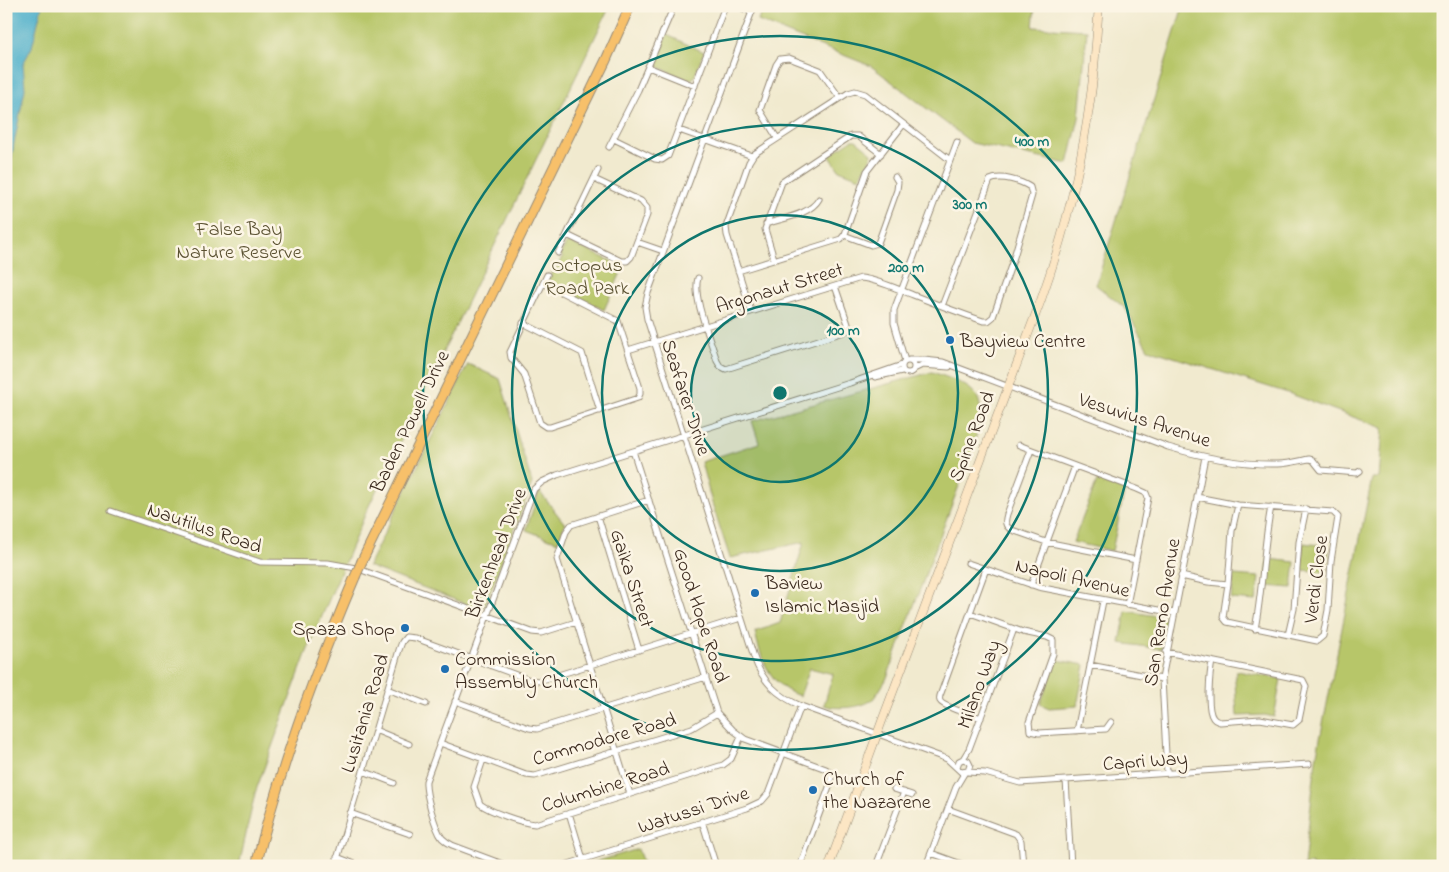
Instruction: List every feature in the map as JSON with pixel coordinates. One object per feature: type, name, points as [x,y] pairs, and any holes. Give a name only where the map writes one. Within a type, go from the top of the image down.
[{"type":"main road","name":"Baden Powell Drive","points":[[256,866],[300,716],[327,643],[362,560],[606,60],[630,6]]},
{"type":"main road","name":"Spine Road","points":[[829,866],[877,733],[1050,274],[1073,193],[1091,100],[1099,6]]},
{"type":"street","points":[[610,147],[648,67],[674,6]]},
{"type":"street","points":[[614,139],[655,159],[662,160],[668,156],[725,6]]},
{"type":"street","points":[[737,6],[753,9]]},
{"type":"street","name":"Seafarer Drive","points":[[753,9],[663,251],[645,307],[654,342],[755,662],[764,680],[781,696],[801,706],[877,733]]},
{"type":"street","points":[[777,138],[760,110],[776,65],[780,59],[789,58],[820,70],[840,98]]},
{"type":"street","points":[[648,67],[695,86]]},
{"type":"street","points":[[751,312],[726,227],[752,156],[852,91],[862,92],[950,160]]},
{"type":"street","points":[[738,270],[839,240],[844,235],[867,172],[903,125]]},
{"type":"street","points":[[679,130],[752,156]]},
{"type":"street","points":[[774,259],[766,234],[766,224],[784,179],[851,136],[858,136],[881,154]]},
{"type":"street","points":[[914,368],[913,363],[905,364],[893,317],[957,142]]},
{"type":"street","points":[[558,253],[598,170]]},
{"type":"street","points":[[844,235],[871,245],[878,243],[897,190],[898,182],[895,177]]},
{"type":"street","name":"Argonaut Street","points":[[628,350],[861,278],[984,321],[988,321],[993,317],[1011,265],[1032,195],[1030,187],[997,178],[990,180],[942,306]]},
{"type":"street","points":[[567,235],[624,262],[632,257],[648,211],[644,204],[594,179]]},
{"type":"street","points":[[766,224],[807,210],[816,204],[819,198]]},
{"type":"street","points":[[637,242],[663,251]]},
{"type":"street","points":[[543,283],[618,321],[640,388],[640,396],[636,400],[550,427],[540,424],[524,374],[510,355],[510,349],[543,283],[547,275]]},
{"type":"street","points":[[698,278],[697,296],[717,361],[722,368],[728,369],[844,332],[848,324],[835,286]]},
{"type":"street","points":[[523,323],[582,353],[600,411]]},
{"type":"street","name":"Birkenhead Drive","points":[[471,659],[530,498],[538,485],[548,478],[905,364],[933,360],[943,362],[1007,387]]},
{"type":"street","name":"Birkenhead Drive","points":[[905,364],[910,373],[914,368],[922,365],[955,367]]},
{"type":"street","name":"Vesuvius Avenue","points":[[1007,387],[1168,447],[1206,457],[1267,464],[1280,464],[1309,459],[1313,460],[1321,470],[1357,473],[1360,471]]},
{"type":"street","points":[[1019,445],[1137,488],[1147,495],[1148,498],[1127,605]]},
{"type":"street","points":[[1031,450],[1005,522],[1007,527],[1046,542],[1136,560]]},
{"type":"street","name":"Good Hope Road","points":[[633,451],[717,713],[741,737],[826,769],[832,777],[800,866]]},
{"type":"street","name":"San Remo Avenue","points":[[1167,773],[1162,680],[1206,457]]},
{"type":"street","points":[[1031,585],[1075,466]]},
{"type":"street","name":"Verdi Close","points":[[1197,496],[1238,505],[1333,512],[1338,517],[1331,562],[1327,623],[1324,636],[1319,640],[1229,624],[1224,620],[1232,531],[1238,505]]},
{"type":"street","points":[[630,794],[558,564],[558,554],[569,528],[576,523],[649,500]]},
{"type":"street","points":[[1256,629],[1266,537],[1272,507]]},
{"type":"street","points":[[1288,635],[1294,609],[1299,542],[1306,510]]},
{"type":"street","name":"Nautilus Road","points":[[111,511],[260,562],[347,565],[537,633],[576,622]]},
{"type":"street","name":"Gaika Street","points":[[598,516],[639,650]]},
{"type":"street","name":"Napoli Avenue","points":[[968,563],[1031,585],[1103,601],[1174,613]]},
{"type":"street","points":[[981,718],[942,703],[940,692],[986,570]]},
{"type":"street","points":[[1181,576],[1228,584]]},
{"type":"street","points":[[1077,731],[1103,601]]},
{"type":"street","points":[[970,613],[1014,629],[1047,636],[1053,640],[1054,654],[1029,722],[1029,729],[1034,733],[1106,729],[1111,722]]},
{"type":"street","points":[[508,866],[501,865],[452,845],[440,836],[426,787],[426,781],[471,659],[530,680],[539,681],[741,618]]},
{"type":"street","name":"Milano Way","points":[[965,761],[1014,629]]},
{"type":"street","name":"Lusitania Road","points":[[335,866],[400,646],[406,637],[415,638],[471,659]]},
{"type":"street","points":[[1166,652],[1212,661],[1303,680],[1306,686],[1299,720],[1293,725],[1260,719],[1220,722],[1215,720],[1212,716],[1209,680],[1212,661]]},
{"type":"street","points":[[1090,665],[1162,680]]},
{"type":"street","points":[[456,701],[534,729],[706,677]]},
{"type":"street","points":[[387,690],[426,704]]},
{"type":"street","name":"Watussi Drive","points":[[562,866],[747,808],[762,801],[768,794],[801,706]]},
{"type":"street","name":"Commodore Road","points":[[440,743],[526,775],[535,776],[692,728],[717,713]]},
{"type":"street","points":[[375,730],[409,744]]},
{"type":"street","name":"Capri Way","points":[[877,733],[947,759],[965,761],[985,773]]},
{"type":"street","name":"Columbine Road","points":[[484,760],[474,787],[478,801],[484,806],[532,824],[727,763],[733,756],[741,737]]},
{"type":"street","name":"Capri Way","points":[[947,759],[958,769],[966,772],[985,773],[1020,783],[1309,764]]},
{"type":"street","points":[[926,866],[958,782],[970,767],[965,761],[958,763],[958,782]]},
{"type":"street","points":[[362,771],[394,783]]},
{"type":"street","points":[[1066,780],[1071,866]]},
{"type":"street","points":[[894,789],[912,795]]},
{"type":"street","points":[[876,866],[904,792]]},
{"type":"street","points":[[948,809],[1016,834],[1021,841],[1023,866]]},
{"type":"street","points":[[350,813],[410,834]]},
{"type":"street","points":[[569,813],[583,859]]},
{"type":"street","points":[[702,821],[716,866]]},
{"type":"street","points":[[931,853],[967,866]]},
{"type":"street","points":[[337,857],[360,866]]},
{"type":"green space","name":"False Bay Nature Reserve","points":[[20,6],[610,6],[367,510],[306,654],[255,793],[239,866],[6,866],[6,68]]},
{"type":"green space","points":[[763,6],[1035,6],[1033,27],[1087,30],[1079,118],[1068,164],[972,143],[871,66],[758,21]]},
{"type":"green space","points":[[1183,6],[1443,6],[1443,866],[1312,866],[1312,863],[1304,866],[1316,759],[1372,478],[1379,478],[1383,428],[1288,393],[1148,349],[1125,308],[1096,285]]},
{"type":"green space","points":[[667,35],[704,52],[692,79],[687,79],[658,67],[655,62]]},
{"type":"green space","points":[[852,140],[856,140],[872,153],[871,159],[860,178],[839,170],[829,155]]},
{"type":"green space","name":"Octopus Road Park","points":[[569,242],[623,268],[604,310],[549,282],[552,272],[554,273],[563,257],[560,255]]},
{"type":"green space","points":[[468,364],[500,379],[532,483],[485,605],[479,609],[368,566]]},
{"type":"green space","points":[[932,372],[963,384],[978,398],[980,419],[972,451],[886,680],[874,698],[868,703],[848,707],[829,707],[824,705],[833,674],[810,668],[800,696],[790,692],[769,671],[760,653],[755,632],[780,623],[804,542],[730,558],[701,462],[759,443],[752,421]]},
{"type":"green space","points":[[1098,479],[1125,488],[1112,551],[1073,542]]},
{"type":"green space","points":[[539,491],[565,524],[558,542],[526,530]]},
{"type":"green space","points":[[1303,543],[1329,546],[1327,572],[1302,570]]},
{"type":"green space","points":[[1268,559],[1295,562],[1292,588],[1266,586]]},
{"type":"green space","points":[[1234,575],[1259,577],[1256,601],[1231,599]]},
{"type":"green space","points":[[1126,611],[1163,617],[1166,628],[1161,649],[1120,643]]},
{"type":"green space","points":[[1057,660],[1085,665],[1077,706],[1049,708],[1040,704]]},
{"type":"green space","points":[[1237,671],[1281,679],[1274,717],[1265,715],[1237,716],[1235,681]]},
{"type":"green space","points":[[638,849],[644,866],[582,866]]},
{"type":"water","points":[[6,6],[42,6],[32,47],[23,64],[25,89],[6,195]]},
{"type":"place","name":"Bayview Centre","points":[[950,340]]},
{"type":"place","name":"Baview Islamic Masjid","points":[[755,593]]},
{"type":"place","name":"Spaza Shop","points":[[405,628]]},
{"type":"place","name":"Commission Assembly Church","points":[[445,669]]},
{"type":"place","name":"Church of the Nazarene","points":[[813,790]]}]
